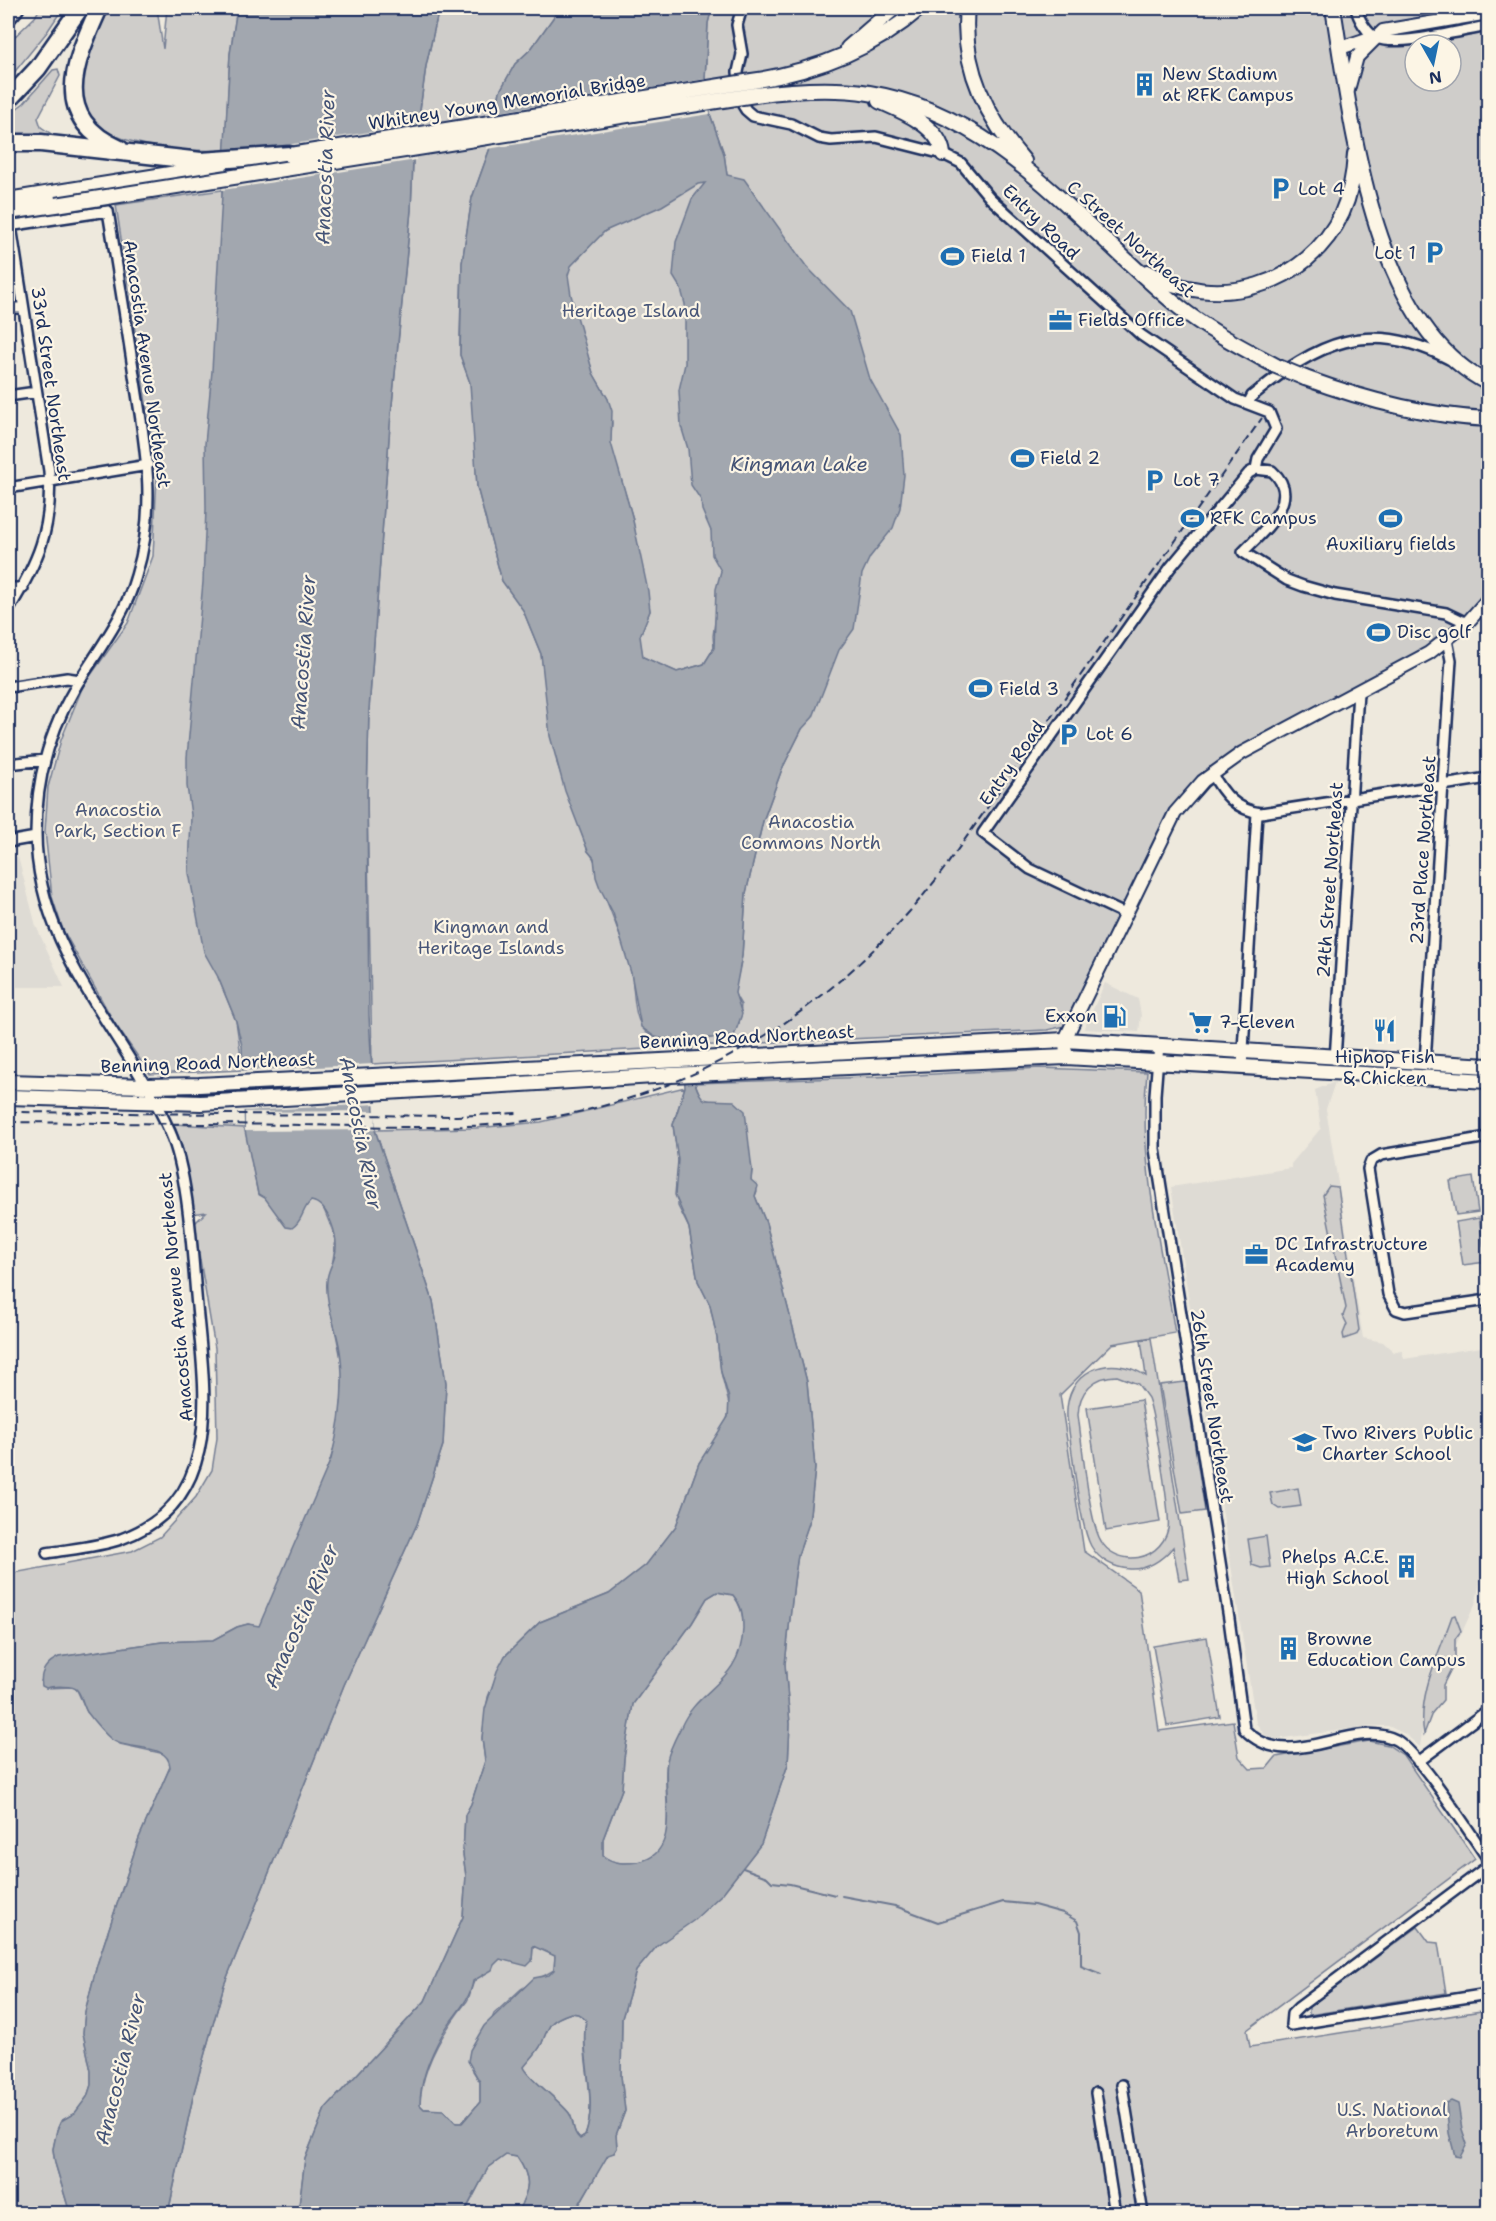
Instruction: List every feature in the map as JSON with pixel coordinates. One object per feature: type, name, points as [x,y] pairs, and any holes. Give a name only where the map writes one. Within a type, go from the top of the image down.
[{"type":"highway","points":[[8,16],[15,8]]},
{"type":"highway","points":[[11,97],[49,54],[80,8]]},
{"type":"highway","points":[[99,8],[74,67],[76,101],[94,132],[109,144],[135,154]]},
{"type":"highway","points":[[8,143],[41,143],[201,161],[290,155]]},
{"type":"main road","points":[[810,69],[837,56],[894,8]]},
{"type":"main road","points":[[810,69],[855,52],[885,34],[920,8]]},
{"type":"main road","points":[[967,8],[969,57],[985,105],[1009,144],[1051,192]]},
{"type":"main road","points":[[1333,8],[1356,140],[1365,181],[1386,250],[1410,304],[1431,337],[1456,363],[1488,383]]},
{"type":"main road","name":"Whitney Young Memorial Bridge","points":[[55,199],[290,155],[752,81],[810,69]]},
{"type":"main road","points":[[842,90],[873,98],[915,120],[940,141],[943,154]]},
{"type":"main road","name":"C Street Northeast","points":[[755,95],[842,90],[897,99],[954,121],[1008,156],[1125,259],[1142,271],[1179,306],[1209,328],[1276,366],[1360,397],[1416,411],[1488,419]]},
{"type":"main road","name":"Whitney Young Memorial Bridge","points":[[55,199],[755,95]]},
{"type":"main road","points":[[1346,204],[1356,140]]},
{"type":"main road","points":[[1142,271],[1190,289],[1236,291],[1259,285],[1284,274],[1321,245],[1346,204],[1365,181]]},
{"type":"main road","points":[[8,200],[55,199]]},
{"type":"main road","points":[[9,222],[55,199]]},
{"type":"main road","name":"Benning Road Northeast","points":[[8,1082],[146,1086],[199,1085],[1065,1040],[1243,1049],[1488,1066]]},
{"type":"main road","name":"Benning Road Northeast","points":[[8,1097],[201,1102],[671,1075],[1066,1057],[1488,1081]]},
{"type":"street","name":"Entry Road","points":[[742,8],[737,25],[742,54],[738,72],[741,102],[753,116],[791,124],[819,138],[831,140],[876,136],[943,154],[961,163],[990,198],[1142,335],[1214,386],[1269,412],[1276,429],[1258,459],[1256,470],[1244,479],[1170,568],[983,833],[1030,869],[1125,914]]},
{"type":"street","points":[[1356,8],[1360,19],[1374,37],[1396,41],[1488,26]]},
{"type":"street","points":[[1340,48],[1374,37],[1391,28],[1488,13]]},
{"type":"street","points":[[1348,91],[1354,61],[1374,37]]},
{"type":"street","name":"Anacostia Avenue Northeast","points":[[9,222],[108,211],[148,465],[149,517],[136,578],[118,622],[81,680],[58,723],[45,760],[38,800],[36,837],[44,894],[58,939],[155,1102],[171,1134],[180,1163],[194,1276],[205,1422],[201,1448],[184,1488],[168,1508],[149,1524],[116,1540],[47,1553]]},
{"type":"street","name":"33rd Street Northeast","points":[[8,610],[23,588],[44,542],[49,514],[49,481],[9,222]]},
{"type":"street","points":[[8,309],[23,307]]},
{"type":"street","points":[[1248,404],[1252,396],[1302,358],[1328,345],[1358,338],[1385,337],[1422,345],[1456,363]]},
{"type":"street","points":[[8,396],[36,392]]},
{"type":"street","points":[[8,488],[148,465]]},
{"type":"street","points":[[1256,470],[1265,468],[1277,475],[1282,487],[1283,501],[1278,516],[1243,552],[1287,580],[1303,586],[1335,595],[1446,612],[1467,623]]},
{"type":"street","points":[[8,588],[23,588]]},
{"type":"street","points":[[1066,1057],[1065,1040],[1175,813],[1191,793],[1212,773],[1242,753],[1422,657],[1467,623],[1487,601]]},
{"type":"street","name":"23rd Place Northeast","points":[[1425,1062],[1451,660],[1447,640]]},
{"type":"street","points":[[8,687],[67,678],[81,680]]},
{"type":"street","name":"24th Street Northeast","points":[[1335,1071],[1358,692]]},
{"type":"street","points":[[8,764],[45,760]]},
{"type":"street","points":[[1212,773],[1228,797],[1239,806],[1257,813],[1488,778]]},
{"type":"street","points":[[1242,1066],[1257,813]]},
{"type":"street","points":[[8,842],[36,837]]},
{"type":"street","name":"26th Street Northeast","points":[[1159,1044],[1154,1122],[1157,1164],[1229,1619],[1244,1729],[1256,1741],[1280,1749],[1380,1735],[1400,1743],[1418,1762]]},
{"type":"street","points":[[1488,1137],[1381,1155],[1371,1161],[1368,1169],[1390,1301],[1396,1309],[1405,1312],[1488,1299]]},
{"type":"street","points":[[1488,1710],[1418,1762],[1488,1859]]},
{"type":"street","points":[[1488,1866],[1299,2007],[1292,2014],[1291,2025],[1488,1994]]},
{"type":"street","points":[[1122,2085],[1143,2214]]},
{"type":"street","points":[[1096,2093],[1115,2214]]},
{"type":"shaded area","points":[[18,857],[36,926],[64,987],[8,987],[8,858]]},
{"type":"shaded area","points":[[1105,983],[1138,999],[1141,1015],[1139,1032],[1084,1029]]},
{"type":"shaded area","points":[[1335,1082],[1326,1109],[1363,1338],[1383,1342],[1394,1352],[1402,1351],[1404,1359],[1488,1346],[1488,1551],[1484,1560],[1476,1602],[1455,1647],[1431,1668],[1420,1747],[1405,1734],[1388,1726],[1372,1726],[1276,1739],[1265,1735],[1256,1723],[1171,1187],[1291,1168],[1291,1164],[1321,1128],[1315,1090]]},
{"type":"green space","points":[[40,8],[63,8],[47,32],[8,80],[8,43],[35,17]]},
{"type":"green space","points":[[108,8],[138,10],[157,8],[163,49],[167,8],[237,8],[230,54],[225,151],[153,149],[153,146],[122,138],[101,127],[88,113],[82,96],[83,77],[88,56]]},
{"type":"green space","name":"Kingman and Heritage Islands","points":[[439,8],[560,8],[531,49],[515,64],[500,91],[490,148],[472,198],[462,263],[460,355],[470,382],[477,487],[502,581],[523,610],[541,654],[557,763],[588,851],[598,869],[626,954],[631,971],[636,1012],[647,1033],[681,1043],[682,1047],[372,1064],[367,797],[369,710],[390,425],[411,210],[413,161],[426,66]]},
{"type":"green space","name":"RFK Campus","points":[[712,8],[1488,8],[1488,588],[1460,621],[1426,648],[1389,671],[1270,730],[1233,752],[1187,789],[1169,813],[1154,840],[1065,1026],[1047,1030],[693,1046],[695,1040],[705,1040],[739,1024],[741,1005],[734,993],[742,956],[746,893],[763,821],[782,769],[802,729],[827,302],[727,175],[724,154],[710,114],[705,79],[708,23]]},
{"type":"green space","points":[[58,69],[60,76],[38,118],[41,127],[56,137],[8,139],[8,115],[24,103],[53,70]]},
{"type":"green space","name":"Heritage Island","points":[[696,179],[705,183],[760,295],[713,636],[714,648],[704,664],[677,672],[643,657],[639,636],[650,611],[632,516],[610,443],[612,423],[608,399],[593,373],[562,273],[589,247],[593,238]]},
{"type":"green space","name":"Anacostia Park, Section F","points":[[222,190],[218,977],[236,1021],[243,1070],[150,1074],[115,1024],[63,930],[52,897],[45,831],[48,787],[61,740],[83,686],[128,623],[153,556],[157,476],[116,205]]},
{"type":"green space","name":"U.S. National Arboretum","points":[[1040,1068],[1147,1072],[1145,1105],[1148,1170],[1175,1333],[1112,1344],[1060,1395],[1084,1551],[1139,1590],[1159,1731],[1233,1721],[1239,1757],[1250,1769],[1267,1768],[1276,1757],[1369,1741],[1388,1745],[1403,1755],[1475,1859],[1247,2030],[1250,2047],[1488,2010],[1488,2213],[574,2214],[608,2154],[614,2153],[617,2148],[616,2135],[625,2111],[621,2076],[622,2018],[636,1971],[657,1946],[722,1894],[761,1844],[788,1764],[790,1724],[785,1664],[798,1555],[809,1522],[815,1468],[807,1382],[766,1223],[755,1196],[757,1191],[751,1180],[752,1170],[746,1135],[711,1101],[701,1098],[695,1083],[900,1076]]},
{"type":"green space","points":[[685,1087],[673,1125],[678,1160],[678,1206],[689,1228],[698,1281],[710,1305],[721,1372],[730,1408],[726,1423],[699,1463],[676,1526],[646,1565],[609,1594],[540,1622],[505,1656],[488,1697],[482,1738],[485,1761],[471,1804],[465,1815],[463,1854],[466,1876],[463,1917],[425,2001],[325,2109],[305,2159],[298,2213],[168,2214],[194,2092],[224,1985],[344,1685],[417,1524],[443,1445],[446,1383],[433,1301],[375,1130],[476,1128],[541,1122]]},
{"type":"green space","points":[[174,1124],[245,1128],[258,1194],[318,1202],[323,1207],[336,1239],[328,1295],[343,1368],[338,1435],[323,1483],[259,1627],[248,1624],[237,1627],[213,1640],[162,1642],[59,1657],[41,1681],[46,1688],[73,1687],[77,1690],[87,1712],[120,1744],[165,1754],[170,1761],[170,1767],[139,1838],[97,1965],[85,2012],[83,2033],[91,2071],[91,2085],[87,2097],[75,2113],[61,2121],[57,2130],[53,2149],[55,2163],[70,2213],[8,2214],[8,1574],[132,1551],[160,1537],[196,1497],[212,1470],[217,1438],[215,1348],[194,1224],[206,1212],[192,1214],[184,1153]]},
{"type":"green space","points":[[1473,1177],[1478,1212],[1456,1215],[1450,1181]]},
{"type":"green space","points":[[1329,1186],[1338,1187],[1359,1330],[1356,1335],[1344,1339],[1343,1334],[1347,1324],[1343,1316],[1346,1308],[1323,1195]]},
{"type":"green space","points":[[1479,1218],[1486,1262],[1463,1265],[1456,1222]]},
{"type":"green space","points":[[1151,1338],[1189,1579],[1179,1580],[1173,1547],[1159,1560],[1143,1568],[1124,1568],[1113,1565],[1098,1555],[1091,1546],[1083,1521],[1067,1418],[1068,1402],[1073,1388],[1081,1378],[1092,1370],[1104,1366],[1132,1369],[1146,1376],[1141,1340]],"holes":[[[1117,1376],[1138,1384],[1148,1398],[1154,1423],[1165,1486],[1168,1529],[1163,1541],[1155,1550],[1144,1556],[1132,1558],[1118,1556],[1110,1551],[1101,1541],[1097,1531],[1090,1500],[1078,1415],[1081,1399],[1089,1386],[1095,1382]]]},
{"type":"green space","points":[[1185,1382],[1205,1511],[1182,1514],[1160,1385]]},
{"type":"green space","points":[[1141,1400],[1160,1522],[1106,1531],[1087,1408]]},
{"type":"green space","points":[[1298,1488],[1301,1506],[1279,1509],[1273,1505],[1270,1493]]},
{"type":"green space","points":[[1266,1536],[1270,1567],[1261,1568],[1252,1565],[1248,1539]]},
{"type":"green space","points":[[717,1592],[733,1595],[742,1613],[743,1633],[739,1654],[668,1759],[666,1775],[668,1820],[666,1835],[661,1847],[652,1857],[638,1862],[611,1861],[603,1856],[603,1839],[622,1789],[624,1758],[633,1704],[692,1623],[707,1598]]},
{"type":"green space","points":[[1455,1615],[1461,1631],[1455,1639],[1455,1661],[1443,1685],[1443,1700],[1432,1713],[1424,1734],[1424,1704],[1427,1689],[1452,1616]]},
{"type":"green space","points":[[1207,1637],[1220,1717],[1167,1726],[1153,1646]]},
{"type":"green space","points":[[1418,1927],[1429,1942],[1438,1943],[1446,1993],[1309,2015],[1309,2007]]},
{"type":"green space","points":[[537,1945],[555,1956],[554,1970],[521,1989],[494,2014],[473,2071],[480,2082],[480,2102],[462,2123],[452,2121],[434,2110],[424,2109],[420,2105],[421,2091],[429,2063],[442,2037],[467,2001],[475,1980],[500,1959],[521,1963],[532,1961],[533,1946]]},
{"type":"green space","points":[[571,2013],[578,2014],[586,2020],[585,2050],[590,2108],[585,2136],[580,2139],[575,2133],[569,2113],[530,2077],[523,2067],[538,2050],[551,2024]]},
{"type":"green space","points":[[506,2155],[517,2157],[527,2179],[528,2185],[517,2213],[464,2214],[488,2168]]},
{"type":"water","name":"Anacostia River","points":[[237,8],[439,8],[426,66],[413,161],[411,210],[390,425],[369,710],[367,797],[369,1015],[375,1130],[433,1301],[446,1383],[443,1445],[417,1524],[344,1685],[224,1985],[194,2092],[168,2213],[70,2213],[55,2163],[53,2149],[57,2130],[61,2121],[75,2113],[87,2097],[91,2085],[91,2071],[83,2033],[85,2012],[97,1965],[139,1838],[170,1767],[168,1759],[155,1750],[112,1740],[87,1712],[75,1688],[42,1686],[43,1672],[51,1662],[59,1657],[162,1642],[213,1640],[237,1627],[248,1624],[259,1626],[331,1459],[341,1402],[341,1360],[327,1289],[328,1274],[336,1248],[334,1231],[328,1215],[317,1203],[311,1201],[299,1222],[292,1228],[286,1227],[265,1198],[258,1194],[245,1131],[242,1046],[236,1021],[218,977],[204,952],[189,873],[191,815],[187,786],[187,757],[203,582],[206,509],[205,444],[212,371],[230,54]]},
{"type":"water","name":"Kingman Lake","points":[[560,8],[712,8],[708,23],[705,79],[710,114],[724,154],[727,175],[744,179],[806,266],[850,311],[870,379],[901,435],[904,475],[900,508],[893,528],[870,557],[862,574],[854,629],[839,650],[813,717],[802,729],[782,769],[763,821],[746,893],[742,956],[735,993],[742,1014],[734,1036],[695,1040],[692,1054],[697,1089],[705,1100],[734,1101],[745,1111],[752,1170],[751,1180],[758,1186],[755,1196],[766,1223],[807,1382],[815,1468],[809,1523],[798,1555],[785,1664],[790,1724],[788,1764],[761,1844],[722,1894],[693,1921],[657,1946],[636,1971],[622,2018],[621,2076],[625,2111],[616,2135],[617,2148],[614,2153],[608,2155],[574,2213],[517,2213],[528,2185],[527,2179],[517,2157],[506,2155],[488,2168],[464,2213],[298,2214],[305,2159],[325,2109],[425,2001],[463,1917],[466,1876],[463,1854],[465,1815],[471,1804],[485,1761],[482,1738],[485,1709],[497,1671],[505,1656],[540,1622],[609,1594],[646,1565],[676,1526],[699,1463],[728,1417],[729,1398],[721,1372],[710,1305],[698,1281],[689,1228],[675,1195],[678,1160],[673,1125],[685,1087],[681,1043],[655,1037],[641,1027],[631,973],[613,913],[600,888],[594,858],[588,851],[565,791],[550,736],[541,654],[523,610],[502,581],[477,487],[470,383],[460,355],[462,263],[472,198],[490,148],[500,91],[515,64],[531,49]],"holes":[[[705,183],[692,199],[676,242],[673,276],[681,289],[685,304],[685,364],[679,390],[681,426],[688,449],[691,485],[701,500],[702,510],[711,531],[712,555],[721,571],[716,589],[714,648],[704,664],[677,672],[643,657],[640,636],[650,611],[648,591],[632,516],[611,443],[612,411],[593,373],[571,295],[568,275],[571,266],[605,231],[662,206],[698,184]],[[717,1592],[733,1595],[740,1607],[743,1629],[735,1661],[727,1673],[688,1714],[671,1748],[666,1774],[668,1820],[661,1847],[652,1857],[638,1862],[611,1861],[603,1856],[603,1839],[622,1789],[624,1758],[633,1704],[692,1623],[707,1598]],[[533,1946],[555,1956],[554,1970],[549,1975],[534,1978],[484,2026],[470,2050],[468,2061],[480,2082],[480,2102],[462,2123],[456,2123],[443,2110],[424,2109],[420,2105],[420,2096],[430,2059],[447,2026],[465,2002],[473,1981],[492,1970],[500,1959],[527,1966],[532,1961]],[[571,2013],[578,2014],[586,2020],[585,2049],[590,2108],[585,2136],[580,2139],[575,2133],[569,2113],[531,2077],[524,2067],[540,2046],[551,2024]]]},
{"type":"water","points":[[1451,2101],[1458,2104],[1467,2144],[1460,2157],[1455,2156],[1449,2133],[1446,2103]]},
{"type":"pier","points":[[705,79],[710,114],[487,149],[492,113]]},
{"type":"pier","points":[[420,124],[416,160],[222,190],[225,151],[261,149]]},
{"type":"pier","points":[[374,1064],[378,1104],[242,1111],[240,1071]]},
{"type":"pier","points":[[375,1111],[375,1130],[245,1131],[245,1112]]},
{"type":"waterway","points":[[743,1868],[767,1877],[772,1882],[835,1895]]},
{"type":"waterway","points":[[842,1896],[895,1906],[938,1922],[1003,1902],[1034,1905],[1063,1913],[1077,1921],[1081,1932],[1081,1966],[1101,1974]]},
{"type":"railway","points":[[8,1122],[408,1127],[510,1123],[576,1112],[639,1095],[698,1072],[754,1042],[807,1007],[856,966],[902,920],[944,869],[1262,418]]},
{"type":"railway","points":[[8,1112],[457,1116],[518,1113]]},
{"type":"place","name":"New Stadium at RFK Campus","points":[[1144,84]]},
{"type":"place","name":"Lot 4","points":[[1280,189]]},
{"type":"place","name":"Lot 1","points":[[1434,253]]},
{"type":"place","name":"Field 1","points":[[953,256]]},
{"type":"place","name":"Fields Office","points":[[1060,320]]},
{"type":"place","name":"Field 2","points":[[1022,458]]},
{"type":"place","name":"Lot 7","points":[[1155,480]]},
{"type":"place","name":"RFK Campus","points":[[1192,518]]},
{"type":"place","name":"Auxiliary fields","points":[[1391,518]]},
{"type":"place","name":"Disc golf","points":[[1379,632]]},
{"type":"place","name":"Field 3","points":[[981,689]]},
{"type":"place","name":"Lot 6","points":[[1068,734]]},
{"type":"place","name":"Exxon","points":[[1115,1016]]},
{"type":"place","name":"7-Eleven","points":[[1201,1022]]},
{"type":"place","name":"Hiphop Fish & Chicken","points":[[1385,1031]]},
{"type":"place","name":"DC Infrastructure Academy","points":[[1257,1254]]},
{"type":"place","name":"Two Rivers Public Charter School","points":[[1304,1443]]},
{"type":"place","name":"Phelps A.C.E. High School","points":[[1407,1567]]},
{"type":"place","name":"Browne Education Campus","points":[[1289,1649]]},
{"type":"park label","name":"Anacostia Commons North","points":[[811,832]]}]
